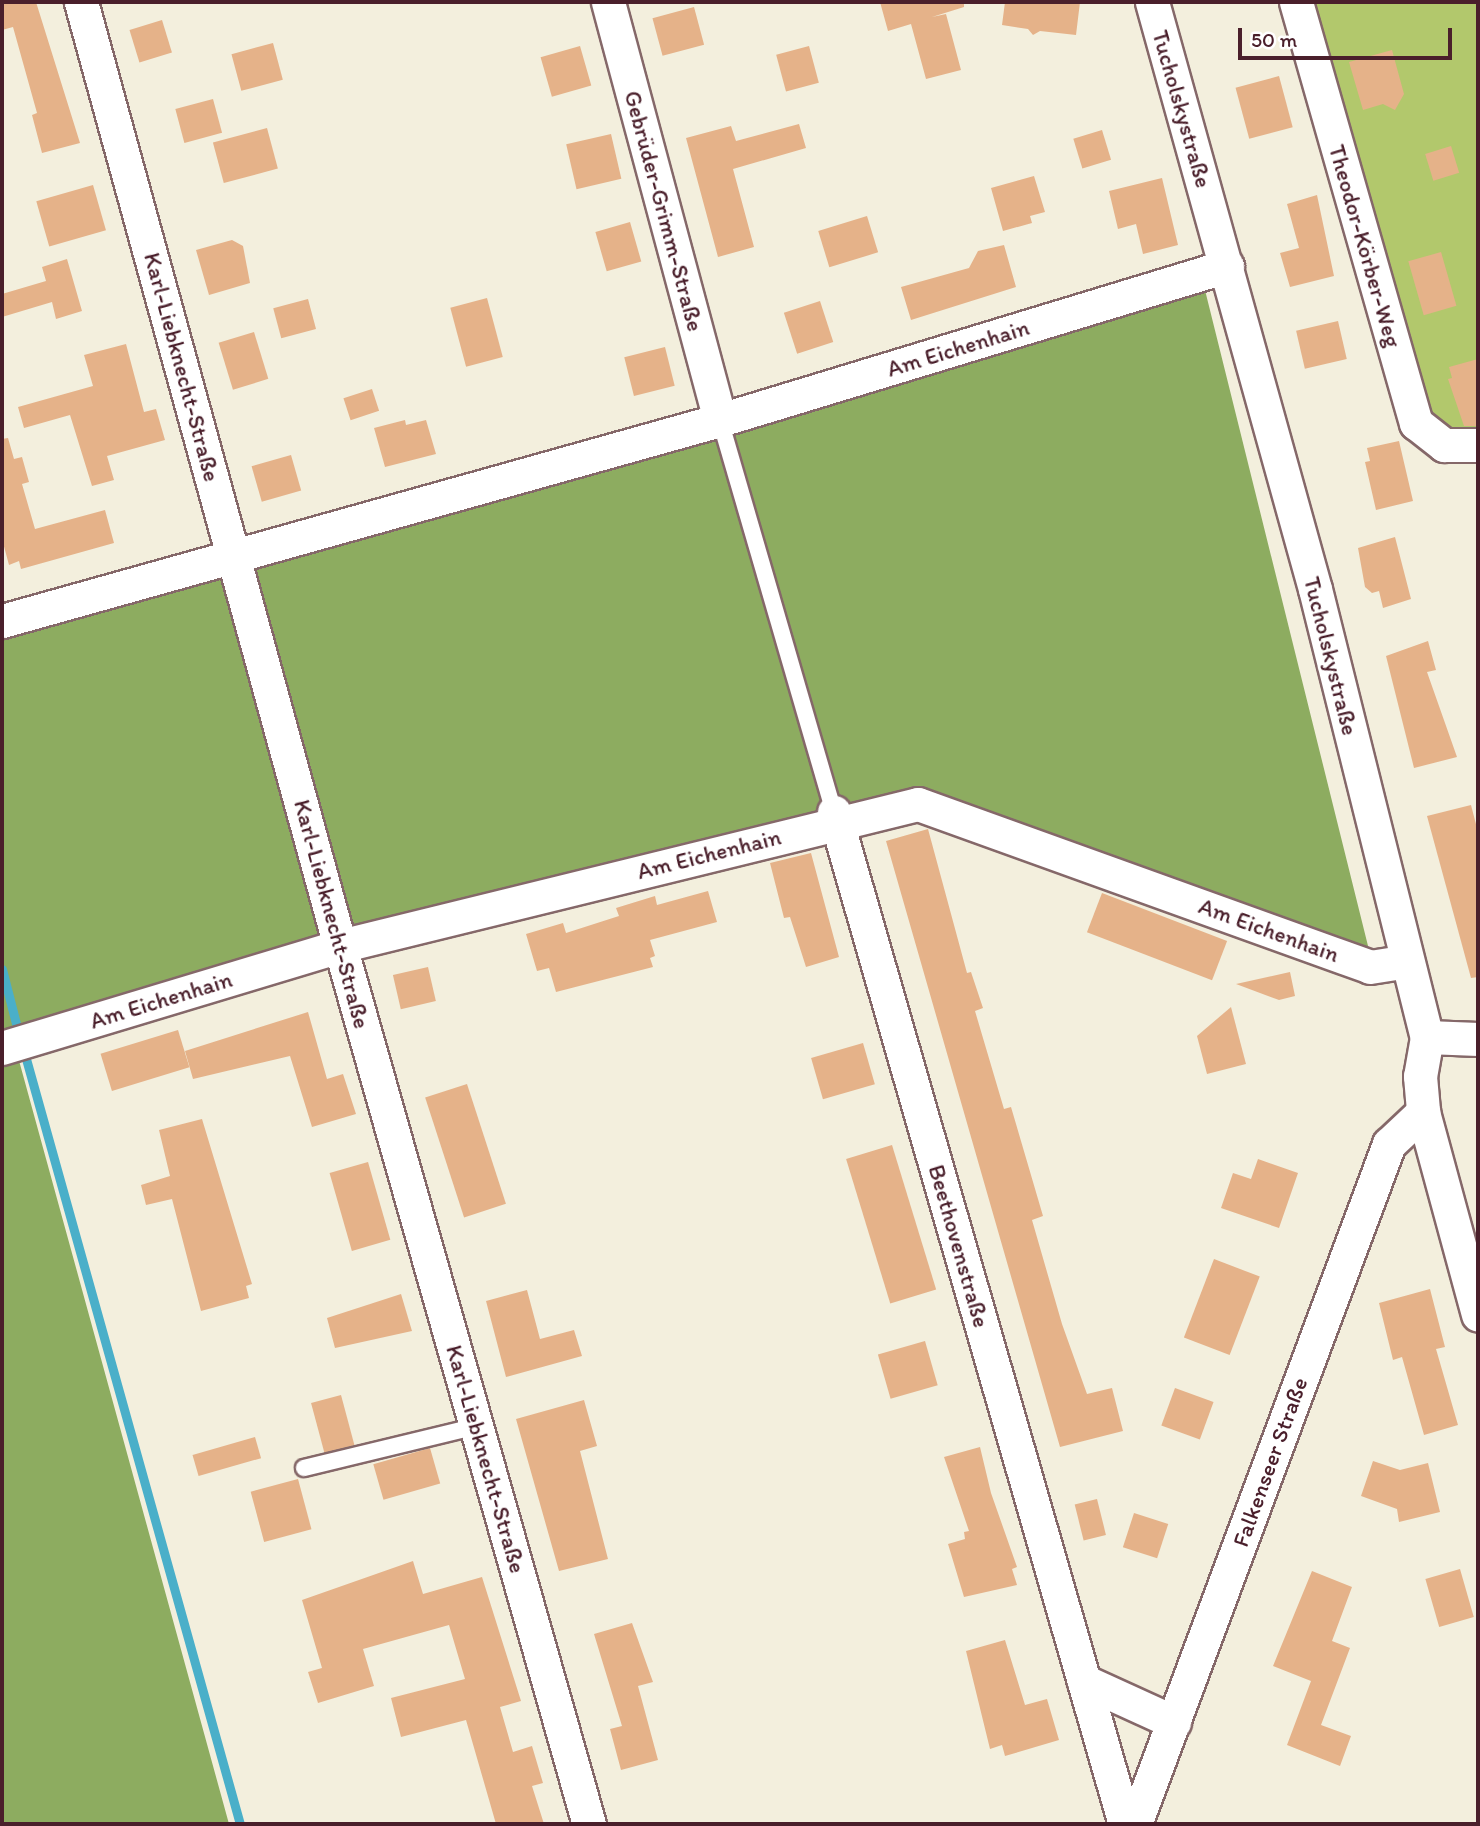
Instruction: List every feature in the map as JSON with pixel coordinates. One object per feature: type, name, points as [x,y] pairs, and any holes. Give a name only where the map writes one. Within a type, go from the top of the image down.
[{"type":"street","name":"Karl-Liebknecht-Straße","points":[[81,2],[340,946],[589,1824]]},
{"type":"street","name":"Gebrüder-Grimm-Straße","points":[[608,2],[720,420]]},
{"type":"street","name":"Tucholskystraße","points":[[1152,2],[1314,589],[1427,1037],[1420,1076],[1423,1112],[1478,1315]]},
{"type":"street","name":"Theodor-Körber-Weg","points":[[1296,2],[1416,423],[1444,445],[1478,445]]},
{"type":"street","name":"Am Eichenhain","points":[[2,621],[720,420],[1227,266]]},
{"type":"street","name":"Am Eichenhain","points":[[13,1044],[340,946],[836,817],[918,804],[1370,967],[1407,961]]},
{"type":"street","name":"Beethovenstraße","points":[[836,817],[1125,1824]]},
{"type":"street","points":[[1427,1037],[1478,1040]]},
{"type":"street","name":"Falkenseer Straße","points":[[1135,1824],[1389,1144],[1423,1112]]},
{"type":"street","points":[[1084,1681],[1174,1722]]},
{"type":"lane","points":[[720,420],[836,817]]},
{"type":"lane","points":[[304,1468],[477,1426]]},
{"type":"green space","points":[[1311,2],[1478,2],[1478,432],[1454,433],[1427,417]]},
{"type":"green space","points":[[1201,274],[1373,966],[914,804],[15,1046],[229,1824],[2,1824],[2,626]]},
{"type":"building","points":[[2,2],[36,2],[80,143],[42,153],[32,115],[37,113],[13,27],[2,30]]},
{"type":"building","points":[[880,2],[964,2],[964,7],[932,17],[946,14],[961,70],[926,79],[911,24],[888,31]]},
{"type":"building","points":[[1005,2],[1080,2],[1076,35],[1040,31],[1033,35],[1028,29],[1002,25]]},
{"type":"building","points":[[694,7],[704,45],[663,56],[652,18]]},
{"type":"building","points":[[162,20],[172,53],[139,62],[129,30]]},
{"type":"building","points":[[273,43],[283,80],[241,91],[231,54]]},
{"type":"building","points":[[580,46],[591,85],[552,97],[541,57]]},
{"type":"building","points":[[809,46],[819,83],[786,92],[776,55]]},
{"type":"building","points":[[1392,50],[1404,94],[1395,110],[1383,104],[1363,110],[1349,62]]},
{"type":"building","points":[[1279,76],[1293,127],[1249,139],[1236,88]]},
{"type":"building","points":[[213,99],[222,133],[184,143],[175,109]]},
{"type":"building","points":[[799,124],[806,148],[733,169],[754,247],[718,257],[686,138],[731,126],[736,141]]},
{"type":"building","points":[[267,128],[278,169],[224,183],[213,142]]},
{"type":"building","points":[[1102,130],[1111,160],[1082,168],[1073,139]]},
{"type":"building","points":[[611,134],[621,179],[577,189],[566,144]]},
{"type":"building","points":[[1451,146],[1459,173],[1433,181],[1425,154]]},
{"type":"building","points":[[1034,176],[1045,212],[1030,216],[1032,223],[1003,231],[991,188]]},
{"type":"building","points":[[1162,178],[1178,245],[1143,254],[1136,224],[1118,229],[1109,191]]},
{"type":"building","points":[[93,185],[106,230],[49,246],[36,201]]},
{"type":"building","points":[[1317,195],[1334,276],[1290,287],[1280,253],[1299,248],[1287,204]]},
{"type":"building","points":[[867,216],[878,252],[829,267],[818,231]]},
{"type":"building","points":[[630,222],[641,261],[607,271],[595,232]]},
{"type":"building","points":[[232,240],[243,246],[250,283],[209,295],[196,250]]},
{"type":"building","points":[[1004,245],[1016,287],[911,320],[901,287],[969,268],[978,251]]},
{"type":"building","points":[[1441,252],[1456,306],[1424,315],[1408,261]]},
{"type":"building","points":[[67,259],[82,311],[56,319],[52,302],[2,317],[2,294],[46,281],[42,267]]},
{"type":"building","points":[[487,298],[503,357],[466,367],[450,308]]},
{"type":"building","points":[[308,299],[316,329],[281,338],[273,308]]},
{"type":"building","points":[[820,301],[833,342],[797,354],[784,313]]},
{"type":"building","points":[[1338,321],[1347,359],[1305,369],[1296,331]]},
{"type":"building","points":[[254,332],[268,379],[233,390],[219,343]]},
{"type":"building","points":[[126,344],[144,412],[156,409],[165,440],[107,456],[114,480],[92,486],[70,415],[24,428],[18,407],[93,386],[84,355]]},
{"type":"building","points":[[665,347],[675,386],[634,396],[624,357]]},
{"type":"building","points":[[1478,359],[1478,426],[1464,426],[1448,379],[1452,378],[1449,367]]},
{"type":"building","points":[[372,389],[379,411],[351,420],[343,398]]},
{"type":"building","points":[[405,420],[406,425],[426,420],[436,454],[385,467],[374,428]]},
{"type":"building","points":[[8,438],[14,459],[22,457],[29,482],[22,484],[35,529],[105,510],[114,543],[21,569],[19,561],[9,565],[2,539],[2,439]]},
{"type":"building","points":[[1399,441],[1413,501],[1376,510],[1365,462],[1370,461],[1367,448]]},
{"type":"building","points":[[291,455],[301,491],[262,502],[252,466]]},
{"type":"building","points":[[1395,537],[1411,599],[1383,608],[1379,591],[1372,593],[1365,587],[1358,548]]},
{"type":"building","points":[[1428,641],[1436,670],[1427,672],[1457,757],[1414,768],[1386,656]]},
{"type":"building","points":[[1471,805],[1478,832],[1478,977],[1471,978],[1427,816]]},
{"type":"building","points":[[928,829],[967,973],[971,972],[983,1008],[975,1011],[1004,1109],[1011,1107],[1043,1216],[1032,1220],[1062,1324],[1087,1394],[1112,1388],[1123,1431],[1060,1447],[886,841]]},
{"type":"building","points":[[811,853],[839,957],[806,967],[790,917],[784,918],[770,863]]},
{"type":"building","points":[[708,891],[717,922],[650,940],[655,956],[650,958],[653,967],[556,992],[549,968],[537,971],[526,934],[563,923],[566,933],[619,916],[616,908],[655,896],[657,905]]},
{"type":"building","points":[[1102,893],[1227,941],[1212,980],[1087,932]]},
{"type":"building","points":[[428,967],[436,1001],[401,1009],[393,975]]},
{"type":"building","points":[[1290,972],[1295,996],[1279,1000],[1236,984]]},
{"type":"building","points":[[1231,1007],[1246,1064],[1207,1074],[1197,1036]]},
{"type":"building","points":[[308,1012],[327,1079],[343,1074],[356,1114],[312,1127],[290,1056],[193,1079],[185,1051]]},
{"type":"building","points":[[178,1030],[189,1067],[112,1091],[101,1054]]},
{"type":"building","points":[[863,1043],[875,1084],[823,1099],[811,1058]]},
{"type":"building","points":[[467,1084],[506,1204],[464,1217],[425,1098]]},
{"type":"building","points":[[202,1119],[252,1284],[246,1286],[249,1298],[201,1311],[172,1199],[146,1205],[141,1185],[170,1176],[159,1130]]},
{"type":"building","points":[[892,1145],[936,1289],[890,1303],[846,1159]]},
{"type":"building","points":[[1258,1159],[1298,1173],[1279,1228],[1221,1208],[1233,1173],[1251,1179]]},
{"type":"building","points":[[368,1162],[390,1240],[352,1251],[330,1173]]},
{"type":"building","points":[[1214,1259],[1260,1277],[1230,1355],[1184,1337]]},
{"type":"building","points":[[1430,1289],[1445,1347],[1436,1349],[1458,1425],[1424,1435],[1402,1357],[1393,1360],[1379,1303]]},
{"type":"building","points":[[527,1290],[540,1339],[574,1330],[582,1356],[506,1377],[486,1301]]},
{"type":"building","points":[[401,1294],[412,1331],[335,1348],[327,1318]]},
{"type":"building","points":[[925,1341],[938,1385],[891,1399],[878,1355]]},
{"type":"building","points":[[1175,1388],[1214,1402],[1200,1440],[1161,1426]]},
{"type":"building","points":[[341,1395],[354,1445],[325,1453],[311,1403]]},
{"type":"building","points":[[584,1400],[597,1446],[580,1451],[608,1559],[559,1571],[516,1419]]},
{"type":"building","points":[[255,1437],[261,1458],[199,1476],[193,1455]]},
{"type":"building","points":[[980,1447],[991,1493],[1017,1567],[1012,1569],[1017,1585],[964,1597],[948,1544],[965,1539],[964,1532],[969,1531],[944,1457]]},
{"type":"building","points":[[430,1448],[440,1484],[383,1500],[373,1464]]},
{"type":"building","points":[[1373,1461],[1400,1470],[1428,1463],[1440,1512],[1399,1522],[1397,1509],[1361,1496]]},
{"type":"building","points":[[298,1479],[311,1529],[264,1542],[251,1492]]},
{"type":"building","points":[[1097,1499],[1106,1535],[1084,1540],[1075,1505]]},
{"type":"building","points":[[1134,1513],[1168,1524],[1157,1558],[1123,1547]]},
{"type":"building","points":[[413,1561],[423,1594],[482,1577],[521,1701],[500,1707],[513,1752],[532,1746],[543,1783],[532,1786],[544,1824],[496,1824],[466,1720],[401,1737],[391,1698],[465,1679],[449,1625],[363,1649],[374,1686],[318,1703],[308,1672],[322,1668],[302,1600]]},
{"type":"building","points":[[1460,1569],[1474,1617],[1439,1627],[1425,1579]]},
{"type":"building","points":[[1312,1571],[1352,1587],[1332,1641],[1350,1648],[1321,1725],[1351,1736],[1340,1766],[1287,1745],[1311,1681],[1273,1666]]},
{"type":"building","points":[[632,1623],[653,1682],[638,1686],[658,1760],[621,1770],[610,1729],[622,1726],[594,1634]]},
{"type":"building","points":[[1005,1640],[1025,1705],[1047,1699],[1059,1740],[1005,1756],[1002,1745],[990,1749],[966,1651]]},
{"type":"waterway","points":[[2,969],[19,1035]]},
{"type":"waterway","points":[[23,1048],[240,1824]]}]
